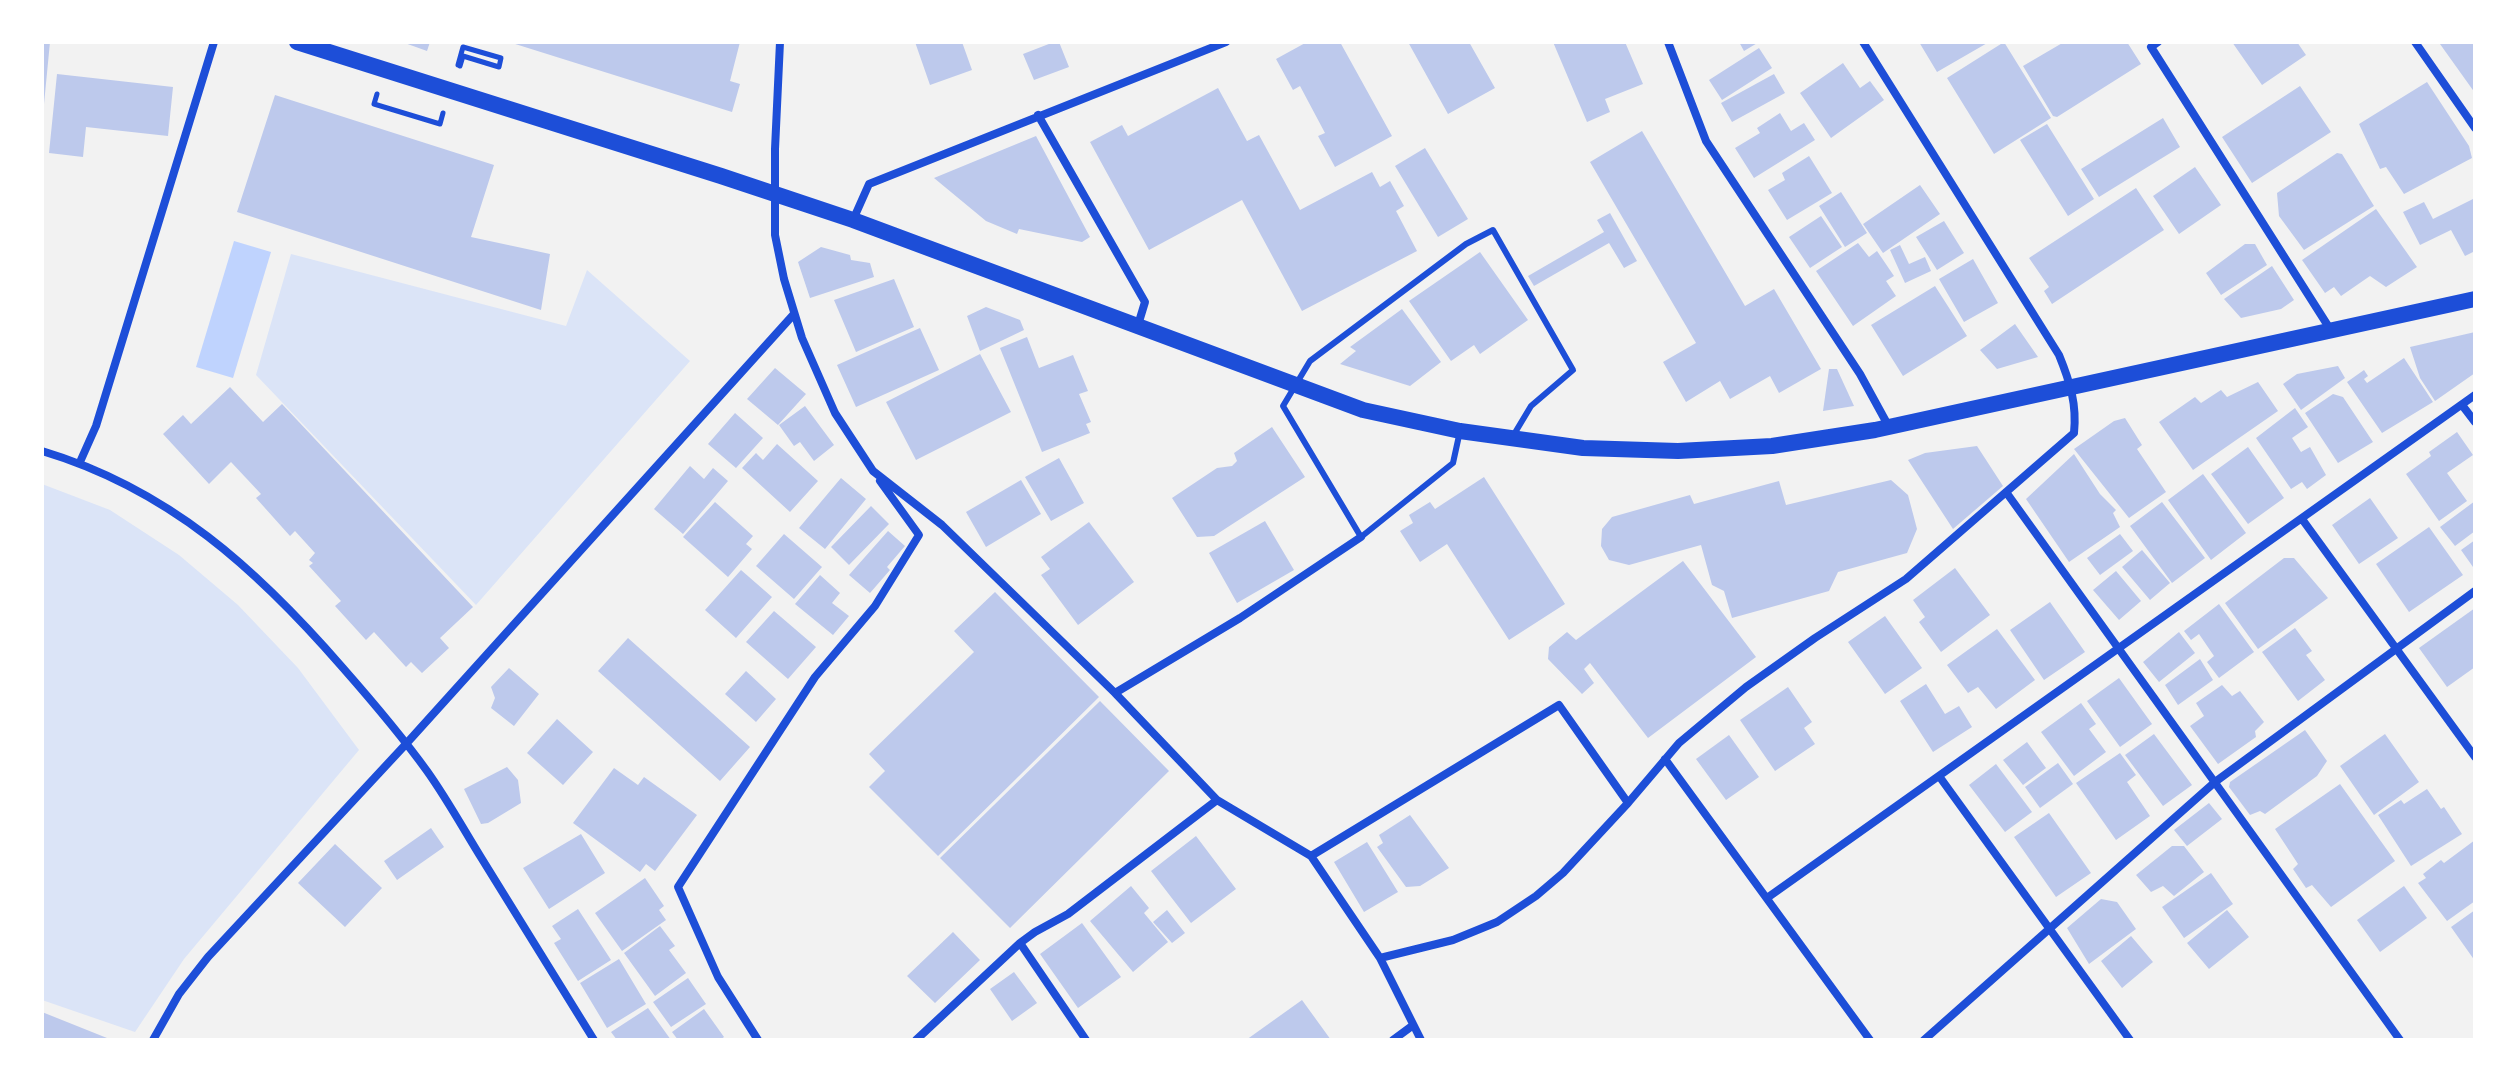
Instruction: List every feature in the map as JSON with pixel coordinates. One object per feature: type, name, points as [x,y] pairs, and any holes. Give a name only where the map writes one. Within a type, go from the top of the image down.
[{"type":"main road","points":[[297,42],[853,220],[1363,410],[1460,431],[1583,448],[1678,451],[1772,446],[1889,427],[2475,299]]},
{"type":"street","points":[[80,462],[96,426],[214,42]]},
{"type":"street","points":[[758,1040],[718,977],[678,887],[815,677],[875,606],[919,535],[835,413],[794,314],[775,235],[780,42]]},
{"type":"street","points":[[853,220],[869,184],[1226,42]]},
{"type":"street","points":[[1668,42],[1706,141],[1860,374],[1889,427]]},
{"type":"street","points":[[1380,958],[1453,940],[1497,922],[1536,896],[1563,873],[1679,743],[1746,687],[1906,579],[2074,433],[2076,417],[2072,387],[2059,355],[1863,42]]},
{"type":"street","points":[[2158,42],[2151,47],[2330,330]]},
{"type":"street","points":[[2415,42],[2475,128]]},
{"type":"street","points":[[1038,115],[1145,302],[1138,325]]},
{"type":"street","points":[[153,1040],[179,994],[208,957],[406,744],[794,314]]},
{"type":"street","points":[[1767,898],[2475,395]]},
{"type":"street","points":[[2462,405],[2475,422]]},
{"type":"street","points":[[42,451],[80,462],[147,494],[208,534],[261,580],[316,637],[428,772],[594,1040]]},
{"type":"street","points":[[873,471],[942,525],[1115,693],[1217,800],[1311,856],[1380,958],[1421,1040]]},
{"type":"street","points":[[2006,492],[2400,1040]]},
{"type":"street","points":[[2302,519],[2475,757]]},
{"type":"street","points":[[1115,693],[1240,618],[1361,537]]},
{"type":"street","points":[[1924,1040],[2215,782],[2475,591]]},
{"type":"street","points":[[1311,856],[1559,705],[1628,803]]},
{"type":"street","points":[[1665,759],[1870,1040]]},
{"type":"street","points":[[1939,776],[2130,1040]]},
{"type":"street","points":[[916,1040],[1020,943],[1068,914],[1217,800]]},
{"type":"street","points":[[1020,943],[1086,1040]]},
{"type":"street","points":[[1393,1040],[1412,1026]]},
{"type":"lane","points":[[1460,431],[1453,463],[1361,537],[1283,406],[1310,361],[1466,244],[1493,230],[1573,370],[1531,406],[1511,439]]},
{"type":"path","points":[[460,66],[463,56],[499,67],[501,58],[463,47]]},
{"type":"path","points":[[377,94],[374,104],[440,124]]},
{"type":"shaded area","points":[[291,254],[566,326],[587,270],[690,361],[476,605],[256,375]]},
{"type":"shaded area","points":[[42,484],[110,510],[179,555],[238,605],[298,668],[359,750],[184,959],[135,1032],[42,1000]]},
{"type":"water","points":[[234,241],[271,252],[233,378],[196,367]]},
{"type":"building","points":[[42,42],[50,42],[44,104],[42,104]]},
{"type":"building","points":[[402,42],[430,42],[427,51]]},
{"type":"building","points":[[740,42],[730,81],[740,84],[732,112],[512,43]]},
{"type":"building","points":[[915,42],[962,42],[972,70],[930,85]]},
{"type":"building","points":[[1059,42],[1069,67],[1034,80],[1023,54]]},
{"type":"building","points":[[1307,42],[1340,42],[1392,136],[1335,167],[1318,136],[1325,133],[1300,86],[1293,90],[1276,59]]},
{"type":"building","points":[[1408,42],[1469,42],[1495,88],[1448,114]]},
{"type":"building","points":[[1553,42],[1625,42],[1643,84],[1605,99],[1610,112],[1587,122]]},
{"type":"building","points":[[1739,42],[1759,42],[1744,51]]},
{"type":"building","points":[[1919,42],[1989,42],[1937,72]]},
{"type":"building","points":[[2004,42],[2051,118],[1994,154],[1947,78]]},
{"type":"building","points":[[2064,42],[2127,42],[2141,64],[2057,117],[2053,116],[2023,66]]},
{"type":"building","points":[[2232,42],[2297,42],[2306,55],[2262,85]]},
{"type":"building","points":[[2475,42],[2475,93],[2440,44]]},
{"type":"building","points":[[1759,48],[1772,68],[1722,100],[1709,80]]},
{"type":"building","points":[[1843,63],[1860,88],[1870,81],[1884,100],[1831,138],[1800,93]]},
{"type":"building","points":[[57,74],[173,87],[168,136],[86,127],[83,157],[49,153]]},
{"type":"building","points":[[1774,74],[1785,93],[1732,122],[1721,103]]},
{"type":"building","points":[[2427,82],[2469,146],[2472,158],[2404,194],[2386,167],[2380,169],[2359,124]]},
{"type":"building","points":[[2300,86],[2331,132],[2252,183],[2222,137]]},
{"type":"building","points":[[1218,88],[1247,141],[1259,135],[1300,210],[1372,172],[1380,187],[1390,181],[1404,206],[1396,211],[1417,251],[1302,311],[1242,200],[1149,250],[1090,142],[1122,125],[1128,136]]},
{"type":"building","points":[[275,95],[494,165],[471,237],[550,254],[541,310],[237,212]]},
{"type":"building","points":[[1780,113],[1791,131],[1804,123],[1815,140],[1754,178],[1735,148],[1760,133],[1757,128]]},
{"type":"building","points":[[2163,118],[2180,147],[2099,197],[2081,169]]},
{"type":"building","points":[[2047,124],[2094,199],[2068,216],[2020,140]]},
{"type":"building","points":[[1642,131],[1745,306],[1774,289],[1821,369],[1779,393],[1770,376],[1730,399],[1720,381],[1686,402],[1663,362],[1696,343],[1590,162]]},
{"type":"building","points":[[1036,136],[1090,237],[1082,242],[1019,229],[1017,234],[986,221],[934,178]]},
{"type":"building","points":[[1425,148],[1468,219],[1438,237],[1395,166]]},
{"type":"building","points":[[2337,153],[2342,154],[2374,206],[2304,250],[2279,216],[2277,193]]},
{"type":"building","points":[[1809,156],[1832,193],[1787,220],[1768,190],[1785,180],[1782,173]]},
{"type":"building","points":[[2195,167],[2221,205],[2179,234],[2153,196]]},
{"type":"building","points":[[1920,185],[1940,214],[1883,253],[1863,224]]},
{"type":"building","points":[[2136,188],[2164,230],[2052,304],[2044,291],[2049,287],[2029,258]]},
{"type":"building","points":[[1841,192],[1867,233],[1845,247],[1819,206]]},
{"type":"building","points":[[2475,198],[2475,251],[2465,256],[2451,230],[2420,245],[2403,212],[2424,202],[2433,219]]},
{"type":"building","points":[[2376,209],[2417,267],[2386,287],[2370,276],[2341,296],[2334,287],[2325,293],[2302,260]]},
{"type":"building","points":[[1610,213],[1637,261],[1624,268],[1609,243],[1534,286],[1528,276],[1604,232],[1597,220]]},
{"type":"building","points":[[1821,216],[1842,247],[1810,268],[1789,237]]},
{"type":"building","points":[[1944,221],[1964,253],[1937,270],[1916,237]]},
{"type":"building","points":[[1858,243],[1869,257],[1877,251],[1894,276],[1886,281],[1896,296],[1853,326],[1816,271]]},
{"type":"building","points":[[2245,244],[2255,244],[2267,265],[2221,295],[2206,273]]},
{"type":"building","points":[[1900,245],[1909,264],[1925,257],[1931,271],[1905,283],[1890,250]]},
{"type":"building","points":[[821,247],[850,255],[851,260],[870,263],[874,277],[810,298],[798,262]]},
{"type":"building","points":[[1480,252],[1528,320],[1480,354],[1474,345],[1451,361],[1409,301]]},
{"type":"building","points":[[1973,259],[1998,303],[1964,322],[1939,279]]},
{"type":"building","points":[[2272,266],[2294,300],[2281,309],[2241,318],[2224,299]]},
{"type":"building","points":[[894,279],[914,327],[856,352],[834,300]]},
{"type":"building","points":[[1935,286],[1967,336],[1903,376],[1871,325]]},
{"type":"building","points":[[986,307],[1020,320],[1024,330],[980,351],[967,316]]},
{"type":"building","points":[[1402,309],[1441,362],[1410,386],[1340,364],[1356,351],[1350,347]]},
{"type":"building","points":[[2015,324],[2038,357],[1997,369],[1980,350]]},
{"type":"building","points":[[920,328],[939,370],[856,407],[837,365]]},
{"type":"building","points":[[2475,332],[2475,373],[2435,401],[2420,378],[2410,347]]},
{"type":"building","points":[[1027,337],[1039,368],[1073,355],[1088,391],[1079,394],[1091,422],[1086,424],[1090,433],[1042,452],[1000,348]]},
{"type":"building","points":[[980,354],[1011,412],[916,460],[886,402]]},
{"type":"building","points":[[2404,358],[2433,402],[2382,433],[2347,382],[2364,370],[2368,376],[2364,379],[2367,383]]},
{"type":"building","points":[[2338,366],[2345,378],[2301,410],[2283,384],[2297,374]]},
{"type":"building","points":[[775,368],[806,394],[778,425],[747,399]]},
{"type":"building","points":[[1829,369],[1837,369],[1854,406],[1823,411]]},
{"type":"building","points":[[2258,382],[2278,411],[2193,470],[2159,422],[2195,397],[2201,403],[2221,390],[2227,397]]},
{"type":"building","points":[[230,387],[263,422],[282,404],[473,607],[440,638],[449,648],[422,673],[411,662],[406,667],[374,632],[366,640],[335,606],[341,601],[309,566],[313,563],[309,560],[315,553],[295,531],[290,536],[256,498],[261,494],[231,462],[209,484],[163,434],[183,415],[191,424]]},
{"type":"building","points":[[2333,394],[2343,397],[2373,442],[2338,463],[2305,413]]},
{"type":"building","points":[[805,406],[834,445],[814,461],[800,442],[794,446],[779,425]]},
{"type":"building","points":[[2295,408],[2308,427],[2292,438],[2301,452],[2310,447],[2326,475],[2307,489],[2302,482],[2291,489],[2256,438]]},
{"type":"building","points":[[735,413],[763,438],[736,468],[708,444]]},
{"type":"building","points":[[2125,418],[2142,445],[2137,449],[2166,492],[2129,518],[2074,449],[2114,421]]},
{"type":"building","points":[[1272,427],[1305,477],[1214,536],[1197,537],[1172,498],[1217,468],[1232,466],[1237,461],[1234,453]]},
{"type":"building","points":[[2457,432],[2473,455],[2447,473],[2467,501],[2439,521],[2406,474]]},
{"type":"building","points":[[777,444],[818,481],[790,512],[742,468],[756,453],[763,460]]},
{"type":"building","points":[[1977,446],[2003,486],[1953,529],[1908,460],[1925,453]]},
{"type":"building","points":[[2248,447],[2284,498],[2248,524],[2211,474]]},
{"type":"building","points":[[2074,454],[2100,494],[2116,510],[2113,513],[2120,527],[2069,562],[2026,499]]},
{"type":"building","points":[[1059,458],[1084,503],[1051,521],[1025,477]]},
{"type":"building","points":[[690,466],[704,479],[713,468],[728,481],[683,534],[654,509]]},
{"type":"building","points":[[2203,474],[2246,533],[2211,560],[2168,500]]},
{"type":"building","points":[[1484,477],[1565,604],[1509,640],[1447,544],[1420,562],[1400,531],[1413,523],[1409,515],[1430,502],[1435,509]]},
{"type":"building","points":[[841,478],[866,499],[825,549],[799,528]]},
{"type":"building","points":[[1021,480],[1041,514],[986,547],[966,512]]},
{"type":"building","points":[[1891,480],[1908,495],[1917,529],[1907,553],[1838,572],[1829,591],[1732,618],[1724,591],[1712,585],[1701,545],[1629,565],[1609,560],[1601,546],[1602,529],[1612,517],[1690,495],[1694,504],[1779,481],[1786,505]]},
{"type":"building","points":[[2370,498],[2398,538],[2359,564],[2332,525]]},
{"type":"building","points":[[2475,501],[2475,531],[2455,546],[2440,527]]},
{"type":"building","points":[[715,502],[753,536],[746,544],[752,549],[728,577],[683,537]]},
{"type":"building","points":[[2162,502],[2205,558],[2172,583],[2130,526]]},
{"type":"building","points":[[871,506],[889,524],[849,565],[831,547]]},
{"type":"building","points":[[1265,521],[1294,570],[1237,603],[1209,553]]},
{"type":"building","points":[[1089,522],[1134,582],[1078,625],[1041,575],[1050,569],[1041,557]]},
{"type":"building","points":[[2429,527],[2463,575],[2409,612],[2376,564]]},
{"type":"building","points":[[888,531],[905,546],[870,593],[849,575]]},
{"type":"building","points":[[784,534],[822,567],[794,599],[756,566]]},
{"type":"building","points":[[2120,534],[2133,551],[2100,575],[2087,558]]},
{"type":"building","points":[[2475,540],[2475,566],[2473,567],[2461,550]]},
{"type":"building","points":[[2142,550],[2170,583],[2150,600],[2122,567]]},
{"type":"building","points":[[2284,558],[2294,558],[2328,598],[2258,649],[2225,603]]},
{"type":"building","points":[[1683,561],[1756,657],[1648,738],[1590,663],[1584,669],[1594,683],[1582,694],[1548,659],[1549,647],[1567,632],[1576,640]]},
{"type":"building","points":[[1955,568],[1990,615],[1941,652],[1919,622],[1925,617],[1913,600]]},
{"type":"building","points":[[741,570],[772,597],[736,638],[705,610]]},
{"type":"building","points":[[2116,571],[2141,601],[2119,620],[2093,590]]},
{"type":"building","points":[[820,575],[840,593],[832,603],[849,616],[833,635],[795,604]]},
{"type":"building","points":[[995,592],[1099,697],[938,856],[869,787],[885,771],[869,754],[974,652],[954,631]]},
{"type":"building","points":[[2050,602],[2085,652],[2044,680],[2010,630]]},
{"type":"building","points":[[2219,604],[2254,652],[2219,678],[2207,662],[2214,656],[2199,634],[2191,640],[2184,631]]},
{"type":"building","points":[[2475,608],[2475,667],[2447,687],[2419,648]]},
{"type":"building","points":[[774,611],[816,647],[788,679],[746,642]]},
{"type":"building","points":[[1885,616],[1922,668],[1885,694],[1848,642]]},
{"type":"building","points":[[2295,628],[2312,651],[2306,655],[2325,680],[2298,701],[2262,652]]},
{"type":"building","points":[[1997,629],[2035,680],[1996,709],[1978,687],[1968,693],[1947,665]]},
{"type":"building","points":[[2179,632],[2195,653],[2159,682],[2143,662]]},
{"type":"building","points":[[628,638],[750,747],[720,781],[598,671]]},
{"type":"building","points":[[2200,659],[2213,680],[2178,705],[2165,685]]},
{"type":"building","points":[[509,668],[539,694],[514,726],[491,708],[495,698],[491,687]]},
{"type":"building","points":[[746,671],[776,699],[756,722],[725,694]]},
{"type":"building","points":[[2119,678],[2152,724],[2120,747],[2087,701]]},
{"type":"building","points":[[1926,684],[1945,714],[1959,706],[1972,727],[1933,752],[1900,701]]},
{"type":"building","points":[[2222,685],[2232,696],[2240,691],[2264,722],[2255,731],[2256,737],[2218,764],[2190,726],[2204,716],[2196,703]]},
{"type":"building","points":[[1788,687],[1812,722],[1804,728],[1815,744],[1775,771],[1740,720]]},
{"type":"building","points":[[1100,701],[1169,771],[1010,928],[940,858]]},
{"type":"building","points":[[2081,703],[2096,724],[2089,729],[2106,752],[2074,776],[2041,732]]},
{"type":"building","points":[[557,719],[593,752],[563,785],[527,753]]},
{"type":"building","points":[[2305,730],[2327,761],[2317,776],[2265,814],[2260,811],[2250,815],[2229,787],[2230,782]]},
{"type":"building","points":[[2154,734],[2192,785],[2163,806],[2125,755]]},
{"type":"building","points":[[2385,734],[2419,782],[2374,815],[2340,766]]},
{"type":"building","points":[[1729,735],[1759,777],[1726,800],[1696,759]]},
{"type":"building","points":[[2027,742],[2046,768],[2023,785],[2003,760]]},
{"type":"building","points":[[2120,753],[2136,775],[2127,782],[2150,816],[2116,840],[2076,783]]},
{"type":"building","points":[[2058,763],[2073,784],[2040,808],[2025,787]]},
{"type":"building","points":[[1996,764],[2032,812],[2005,832],[1969,785]]},
{"type":"building","points":[[507,767],[518,780],[521,803],[481,824],[464,789]]},
{"type":"building","points":[[614,768],[638,785],[644,777],[697,815],[655,871],[646,864],[640,872],[573,823]]},
{"type":"building","points":[[2340,784],[2395,861],[2331,907],[2312,885],[2306,888],[2293,869],[2298,864],[2275,829]]},
{"type":"building","points":[[2427,789],[2462,834],[2411,866],[2378,815],[2401,800],[2404,804]]},
{"type":"building","points":[[2209,803],[2222,819],[2187,846],[2174,830]]},
{"type":"building","points":[[2049,813],[2091,873],[2056,897],[2014,837]]},
{"type":"building","points":[[1410,815],[1449,868],[1420,886],[1406,887],[1377,847],[1383,843],[1379,835]]},
{"type":"building","points":[[431,828],[444,847],[397,880],[384,861]]},
{"type":"building","points":[[581,834],[605,873],[549,909],[523,868]]},
{"type":"building","points":[[1196,836],[1236,889],[1191,923],[1151,871]]},
{"type":"building","points":[[2475,840],[2475,901],[2447,921],[2418,883],[2426,878],[2423,874],[2441,860],[2444,863]]},
{"type":"building","points":[[1367,842],[1398,892],[1364,912],[1334,862]]},
{"type":"building","points":[[335,844],[382,888],[345,927],[298,883]]},
{"type":"building","points":[[2172,846],[2184,846],[2204,872],[2174,896],[2163,886],[2151,892],[2136,875]]},
{"type":"building","points":[[2211,873],[2233,904],[2184,938],[2162,907]]},
{"type":"building","points":[[645,878],[664,906],[659,910],[666,920],[622,951],[595,913]]},
{"type":"building","points":[[1131,886],[1149,908],[1144,913],[1168,942],[1133,972],[1090,921]]},
{"type":"building","points":[[2404,886],[2427,918],[2380,952],[2357,920]]},
{"type":"building","points":[[2101,899],[2117,902],[2136,929],[2089,964],[2067,928]]},
{"type":"building","points":[[578,909],[611,960],[578,981],[554,943],[561,939],[552,926]]},
{"type":"building","points":[[1167,910],[1185,933],[1172,943],[1153,922]]},
{"type":"building","points":[[2227,910],[2249,937],[2209,969],[2187,943]]},
{"type":"building","points":[[2475,910],[2475,961],[2451,927]]},
{"type":"building","points":[[1082,923],[1121,977],[1078,1008],[1040,954]]},
{"type":"building","points":[[660,926],[675,946],[669,950],[686,973],[655,996],[624,953]]},
{"type":"building","points":[[953,932],[980,960],[935,1003],[907,976]]},
{"type":"building","points":[[2131,936],[2153,962],[2122,988],[2101,961]]},
{"type":"building","points":[[619,959],[646,1004],[607,1028],[580,983]]},
{"type":"building","points":[[1014,972],[1037,1003],[1012,1021],[990,989]]},
{"type":"building","points":[[688,978],[706,1004],[671,1027],[653,1002]]},
{"type":"building","points":[[1302,1000],[1331,1040],[1246,1040]]},
{"type":"building","points":[[648,1008],[671,1040],[617,1040],[611,1032]]},
{"type":"building","points":[[704,1009],[724,1037],[720,1040],[678,1040],[672,1032]]},
{"type":"building","points":[[42,1012],[112,1040],[42,1040]]}]
